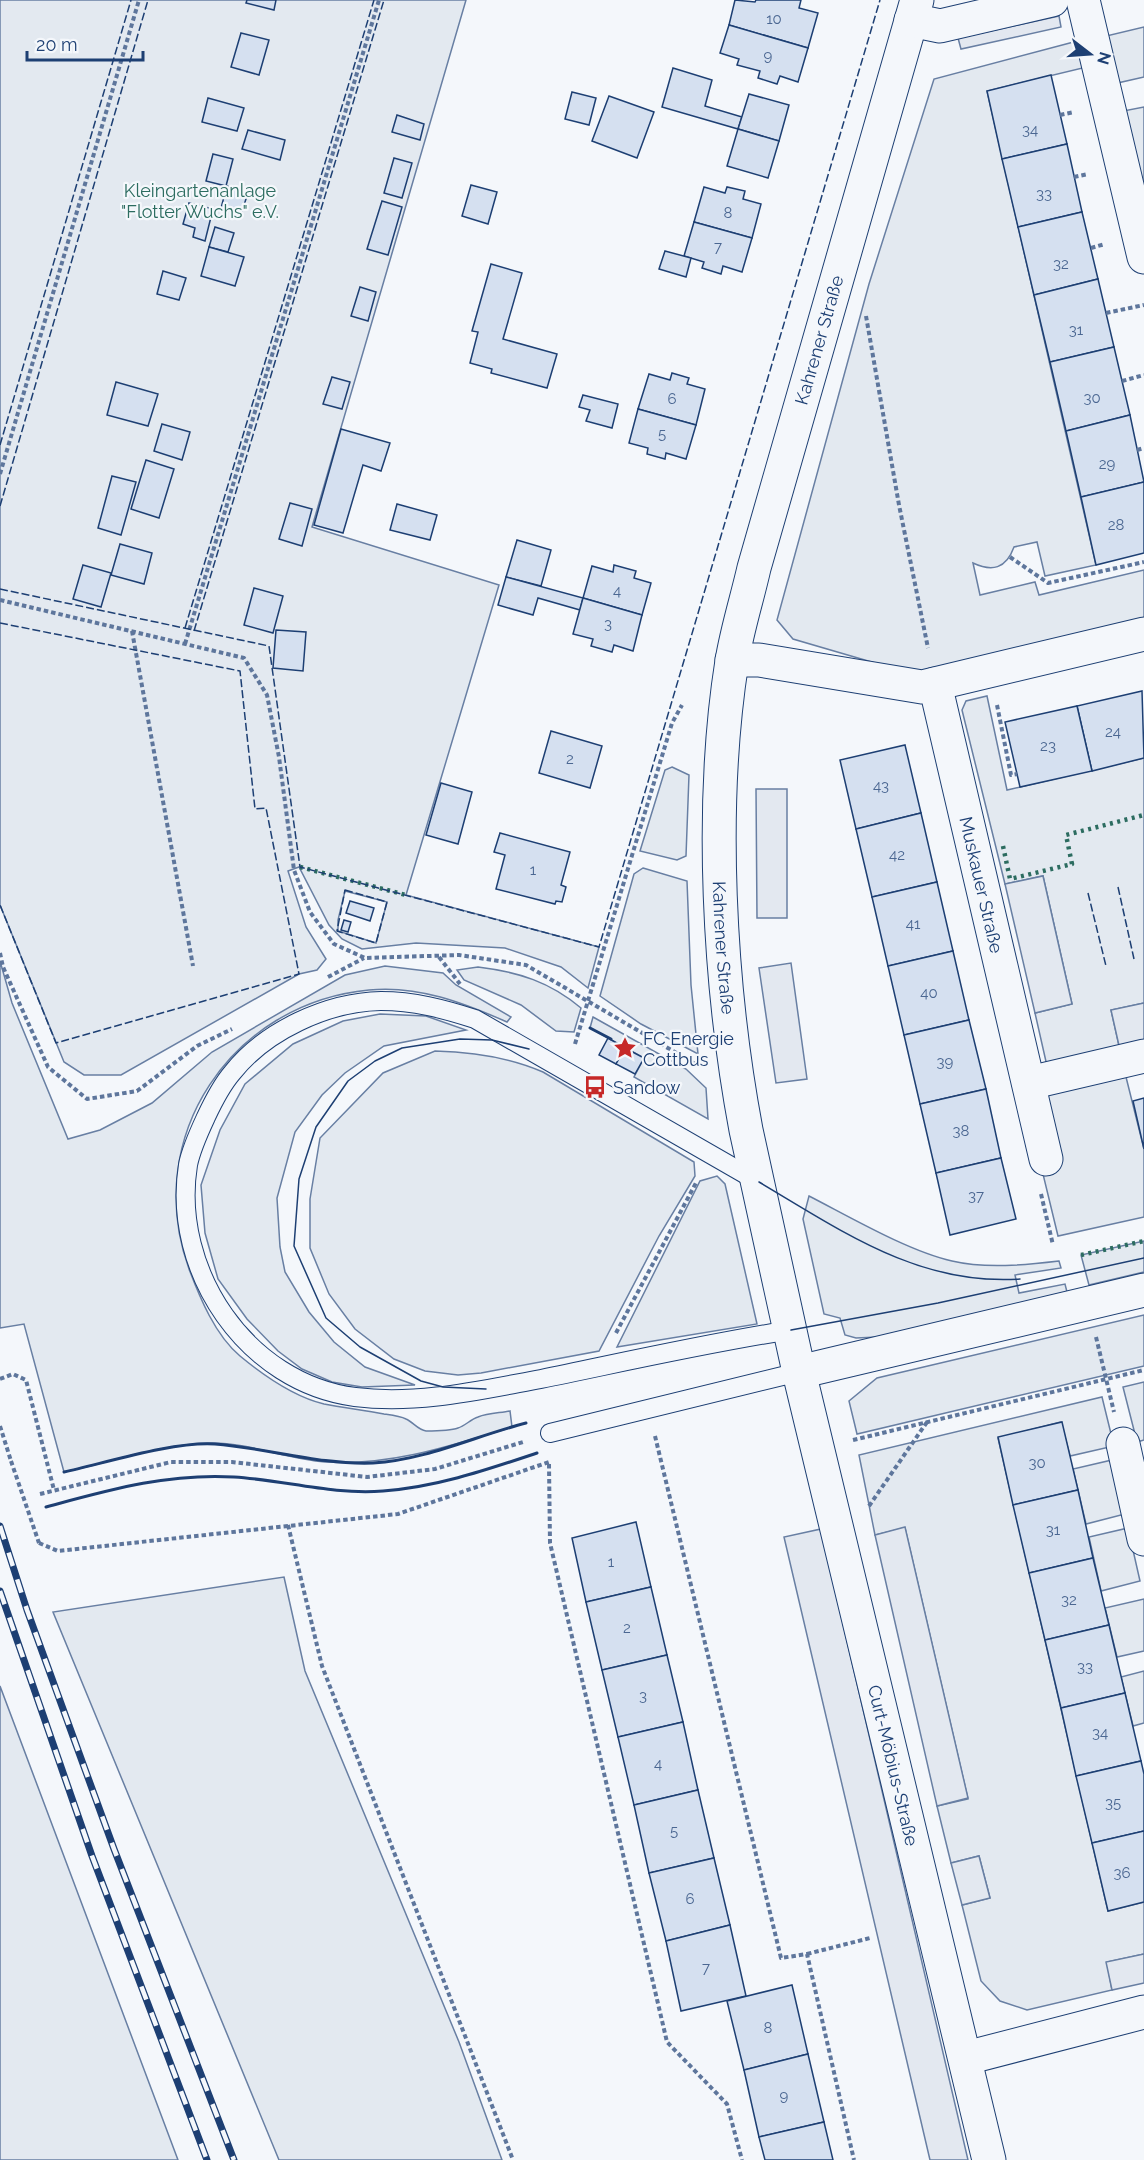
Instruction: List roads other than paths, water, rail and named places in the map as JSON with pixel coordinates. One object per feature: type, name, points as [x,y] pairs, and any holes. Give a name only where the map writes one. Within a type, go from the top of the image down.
[{"type":"street","name":"Kahrener Straße","points":[[799,1372],[739,1090],[725,965],[721,769],[732,660],[757,556],[914,10],[940,26],[1053,0]]},
{"type":"street","points":[[1083,0],[1144,257]]},
{"type":"street","points":[[732,660],[759,660],[922,687],[1144,634]]},
{"type":"street","name":"Muskauer Straße","points":[[935,684],[1029,1083],[1042,1171]]},
{"type":"street","points":[[1029,1083],[1144,1056]]},
{"type":"street","points":[[799,1372],[1144,1290]]},
{"type":"street","name":"Curt-Möbius-Straße","points":[[799,1372],[989,2160]]},
{"type":"street","points":[[1123,1444],[1144,1539]]},
{"type":"street","points":[[966,2058],[1144,2012]]},
{"type":"lane","points":[[759,1182],[475,1019],[436,1006],[378,1001],[346,1005],[296,1024],[254,1050],[232,1073],[214,1100],[188,1164],[187,1201],[195,1255],[224,1317],[253,1348],[283,1371],[308,1384],[334,1393],[387,1399],[486,1389],[791,1330]]},
{"type":"lane","points":[[550,1433],[799,1372]]},
{"type":"tram line","points":[[486,1389],[443,1387],[421,1381],[360,1347],[326,1318],[294,1246],[299,1179],[316,1127],[348,1081],[375,1061],[402,1048],[460,1039],[492,1040],[529,1049]]},
{"type":"tram line","points":[[759,1182],[851,1236],[883,1252],[915,1264],[948,1274],[983,1279],[1020,1279]]},
{"type":"tram line","points":[[791,1330],[938,1303],[1144,1258]]},
{"type":"railway","points":[[0,1526],[27,1610],[114,1849],[234,2160]]},
{"type":"railway","points":[[0,1591],[92,1856],[207,2160]]},
{"type":"place","name":"FC Energie Cottbus","points":[[625,1048]]},
{"type":"place","name":"Sandow","points":[[595,1087]]},
{"type":"park label","name":"Kleingartenanlage \"Flotter Wuchs\" e.V.","points":[[200,200]]}]
